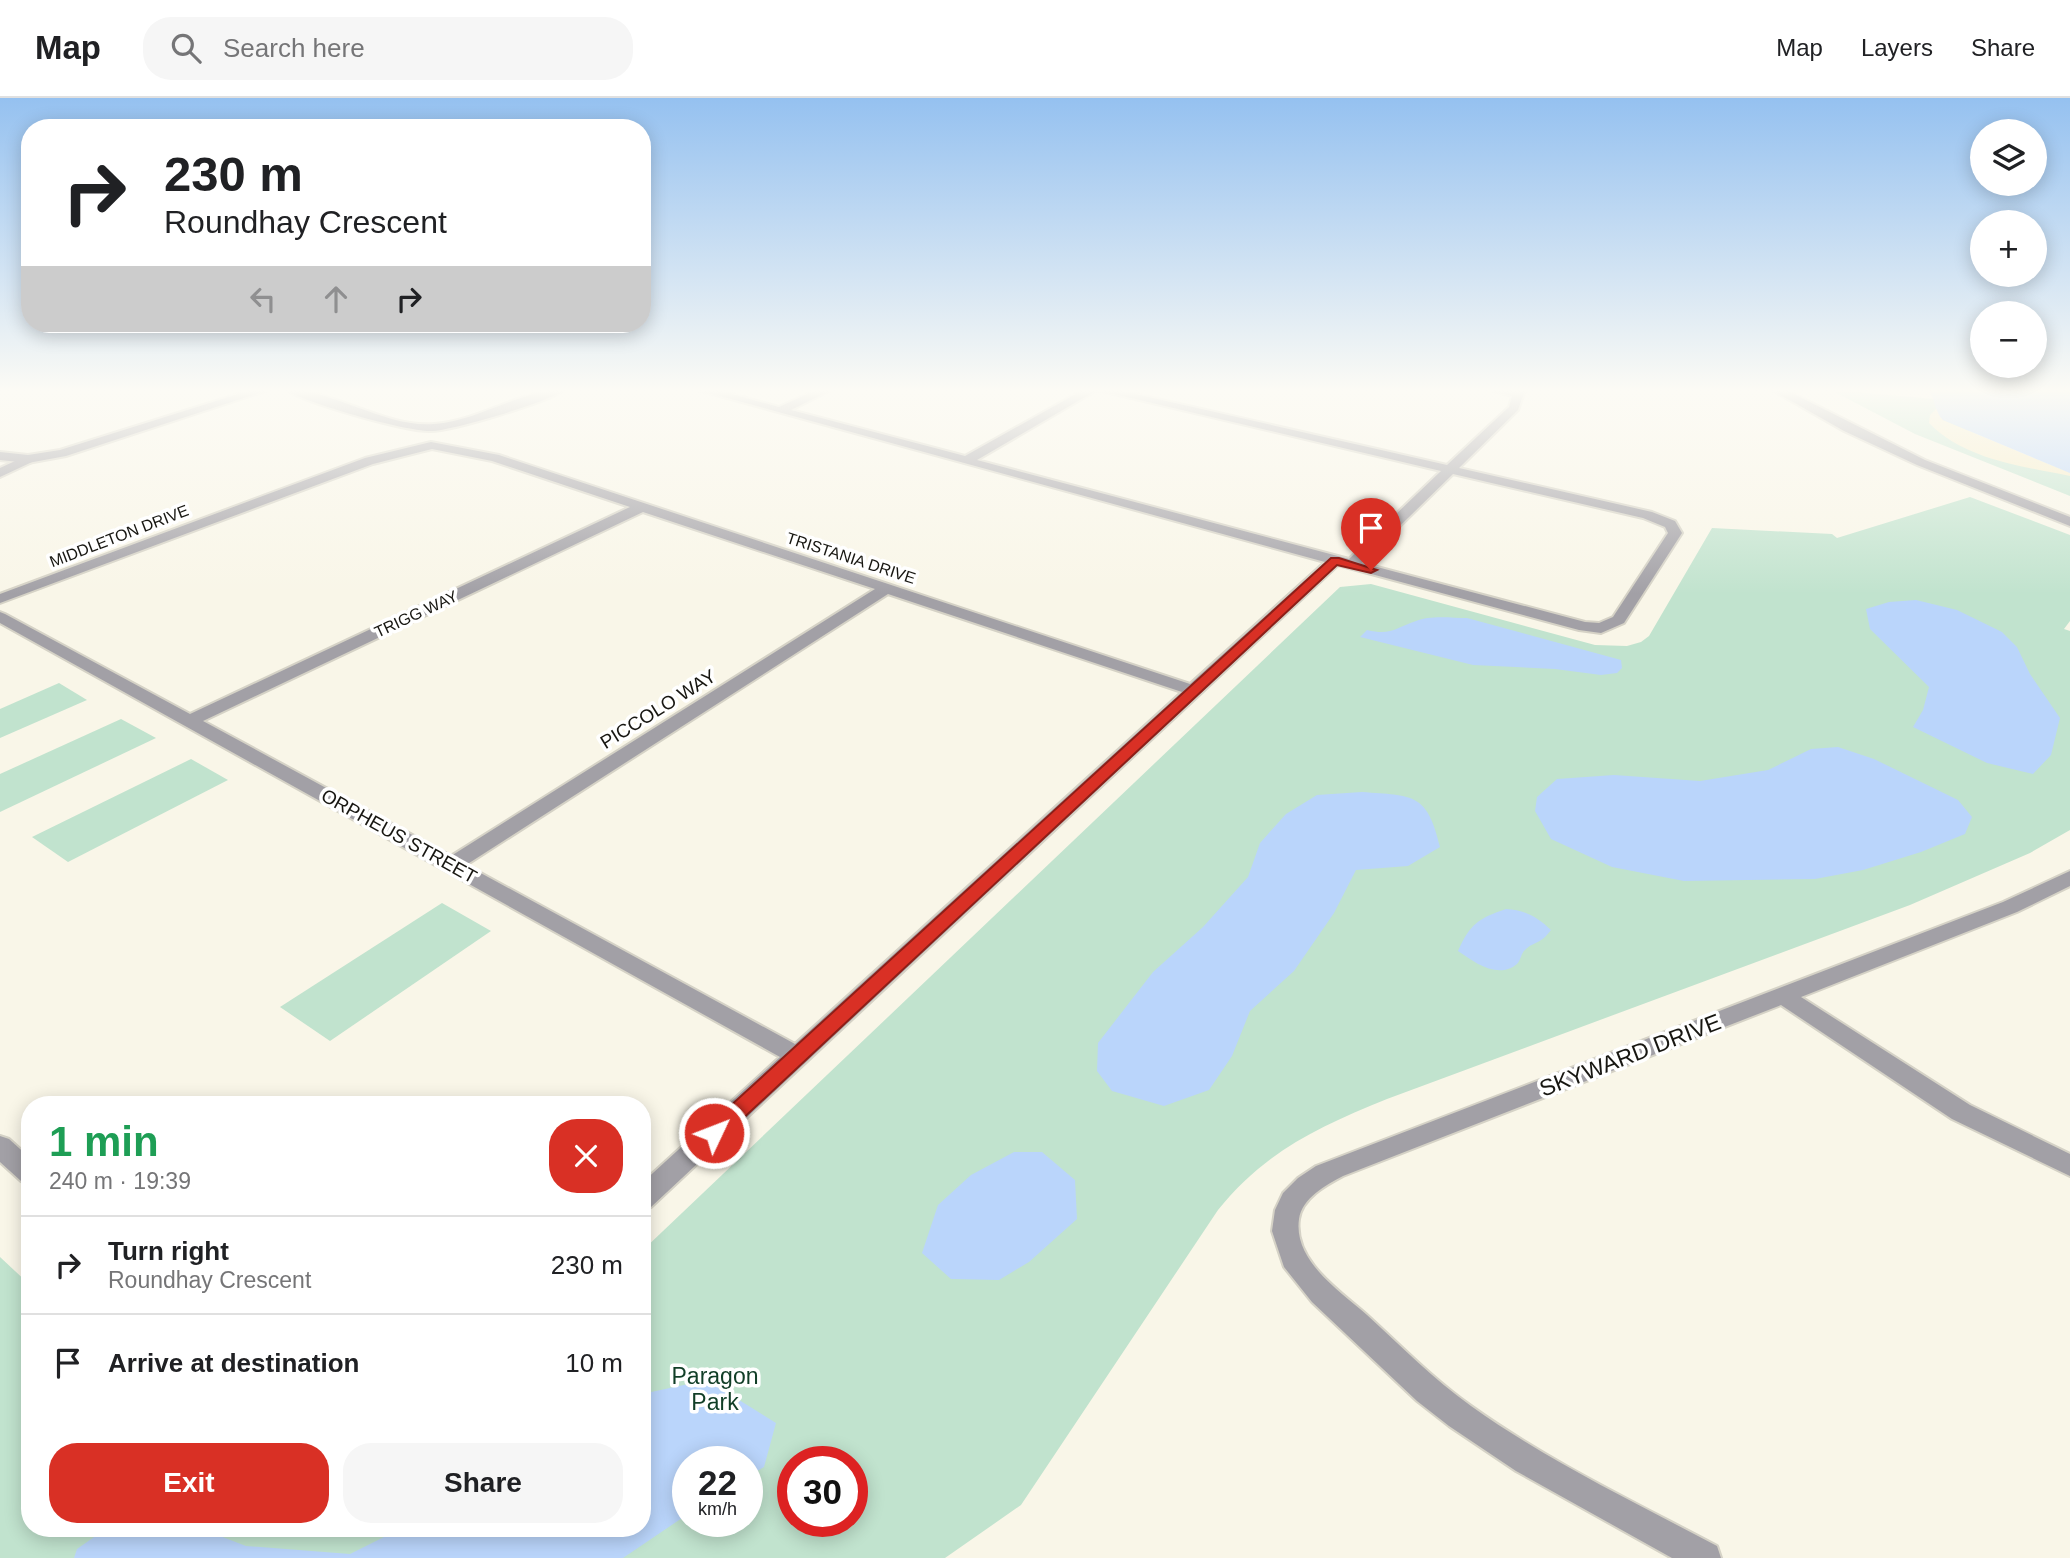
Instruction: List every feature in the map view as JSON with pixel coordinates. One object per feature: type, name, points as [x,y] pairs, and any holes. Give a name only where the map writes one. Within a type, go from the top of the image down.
[{"type":"street","points":[[20,458],[33,458]]},
{"type":"street","name":"MIDDLETON DRIVE","points":[[369,461],[374,458]]},
{"type":"street","name":"MIDDLETON DRIVE","points":[[0,599],[381,458]]},
{"type":"street","name":"TRISTANIA DRIVE","points":[[495,458],[1195,691]]},
{"type":"street","points":[[956,458],[1571,624],[1601,628],[1619,620],[1675,533],[1665,521],[1647,515],[1399,458]]},
{"type":"street","points":[[966,461],[971,458]]},
{"type":"street","points":[[651,1191],[1195,691],[1462,458]]},
{"type":"street","points":[[1910,458],[2070,522]]},
{"type":"street","points":[[1938,458],[2070,510]]},
{"type":"street","points":[[0,473],[28,459]]},
{"type":"street","name":"TRIGG WAY","points":[[191,721],[642,507]]},
{"type":"street","name":"PICCOLO WAY","points":[[452,865],[887,589]]},
{"type":"street","name":"ORPHEUS STREET","points":[[0,617],[798,1056]]},
{"type":"street","name":"SKYWARD DRIVE","points":[[1705,1558],[1544,1469],[1489,1435],[1429,1391],[1322,1292],[1297,1263],[1285,1230],[1293,1199],[1315,1178],[2010,908],[2070,878]]},
{"type":"street","points":[[1784,996],[1910,1082],[2019,1142],[2070,1166]]},
{"type":"street","points":[[2,1150],[21,1166]]},
{"type":"green space","points":[[1975,458],[2032,458],[2070,473],[2070,496]]},
{"type":"green space","name":"Paragon Park","points":[[1970,497],[2070,535],[2070,621],[2064,629],[2070,631],[2070,830],[2030,853],[1910,905],[1387,1099],[1316,1131],[1274,1156],[1236,1189],[1218,1210],[1021,1505],[945,1558],[0,1558],[0,1257],[21,1277],[21,1537],[651,1537],[651,1242],[1340,587],[1371,584],[1595,645],[1627,646],[1641,642],[1649,636],[1712,528],[1832,534],[1837,538]]},
{"type":"green space","points":[[59,683],[87,700],[0,738],[0,709]]},
{"type":"green space","points":[[121,719],[156,738],[0,812],[0,774]]},
{"type":"green space","points":[[191,759],[228,780],[68,862],[32,837]]},
{"type":"green space","points":[[442,903],[491,931],[330,1041],[280,1007]]},
{"type":"sand","points":[[1990,458],[2034,458],[2070,473],[2070,476],[2014,465]]},
{"type":"water","points":[[2034,458],[2070,458],[2070,473]]},
{"type":"water","points":[[1916,600],[1957,610],[2002,632],[2017,647],[2030,674],[2060,718],[2051,755],[2033,774],[1987,763],[1913,727],[1923,710],[1929,687],[1870,629],[1866,609],[1889,602]]},
{"type":"water","points":[[1428,618],[1467,618],[1621,660],[1622,668],[1617,673],[1601,675],[1555,669],[1473,665],[1360,637],[1367,630],[1388,632]]},
{"type":"water","points":[[1838,747],[1874,759],[1958,800],[1972,817],[1965,834],[1921,852],[1863,870],[1815,879],[1684,881],[1612,867],[1551,839],[1535,811],[1537,797],[1557,779],[1614,775],[1700,781],[1768,770],[1811,749]]},
{"type":"water","points":[[1362,792],[1415,800],[1430,816],[1440,847],[1408,866],[1356,870],[1334,913],[1294,971],[1250,1011],[1232,1056],[1209,1090],[1164,1106],[1112,1091],[1097,1071],[1098,1043],[1153,972],[1203,927],[1248,877],[1260,843],[1286,814],[1317,795]]},
{"type":"water","points":[[1506,909],[1530,915],[1551,930],[1524,951],[1517,964],[1502,970],[1486,968],[1458,951],[1476,923]]},
{"type":"water","points":[[1014,1152],[1042,1152],[1075,1180],[1077,1219],[1029,1262],[999,1280],[951,1279],[922,1253],[938,1205],[971,1175]]},
{"type":"water","points":[[707,1380],[776,1423],[763,1468],[763,1446],[672,1446],[672,1525],[623,1558],[74,1558],[77,1549],[94,1537],[222,1537],[246,1546],[350,1554],[384,1537],[651,1537],[651,1392]]},
{"type":"route","points":[[714,1133],[1335,560],[1371,570]]}]
